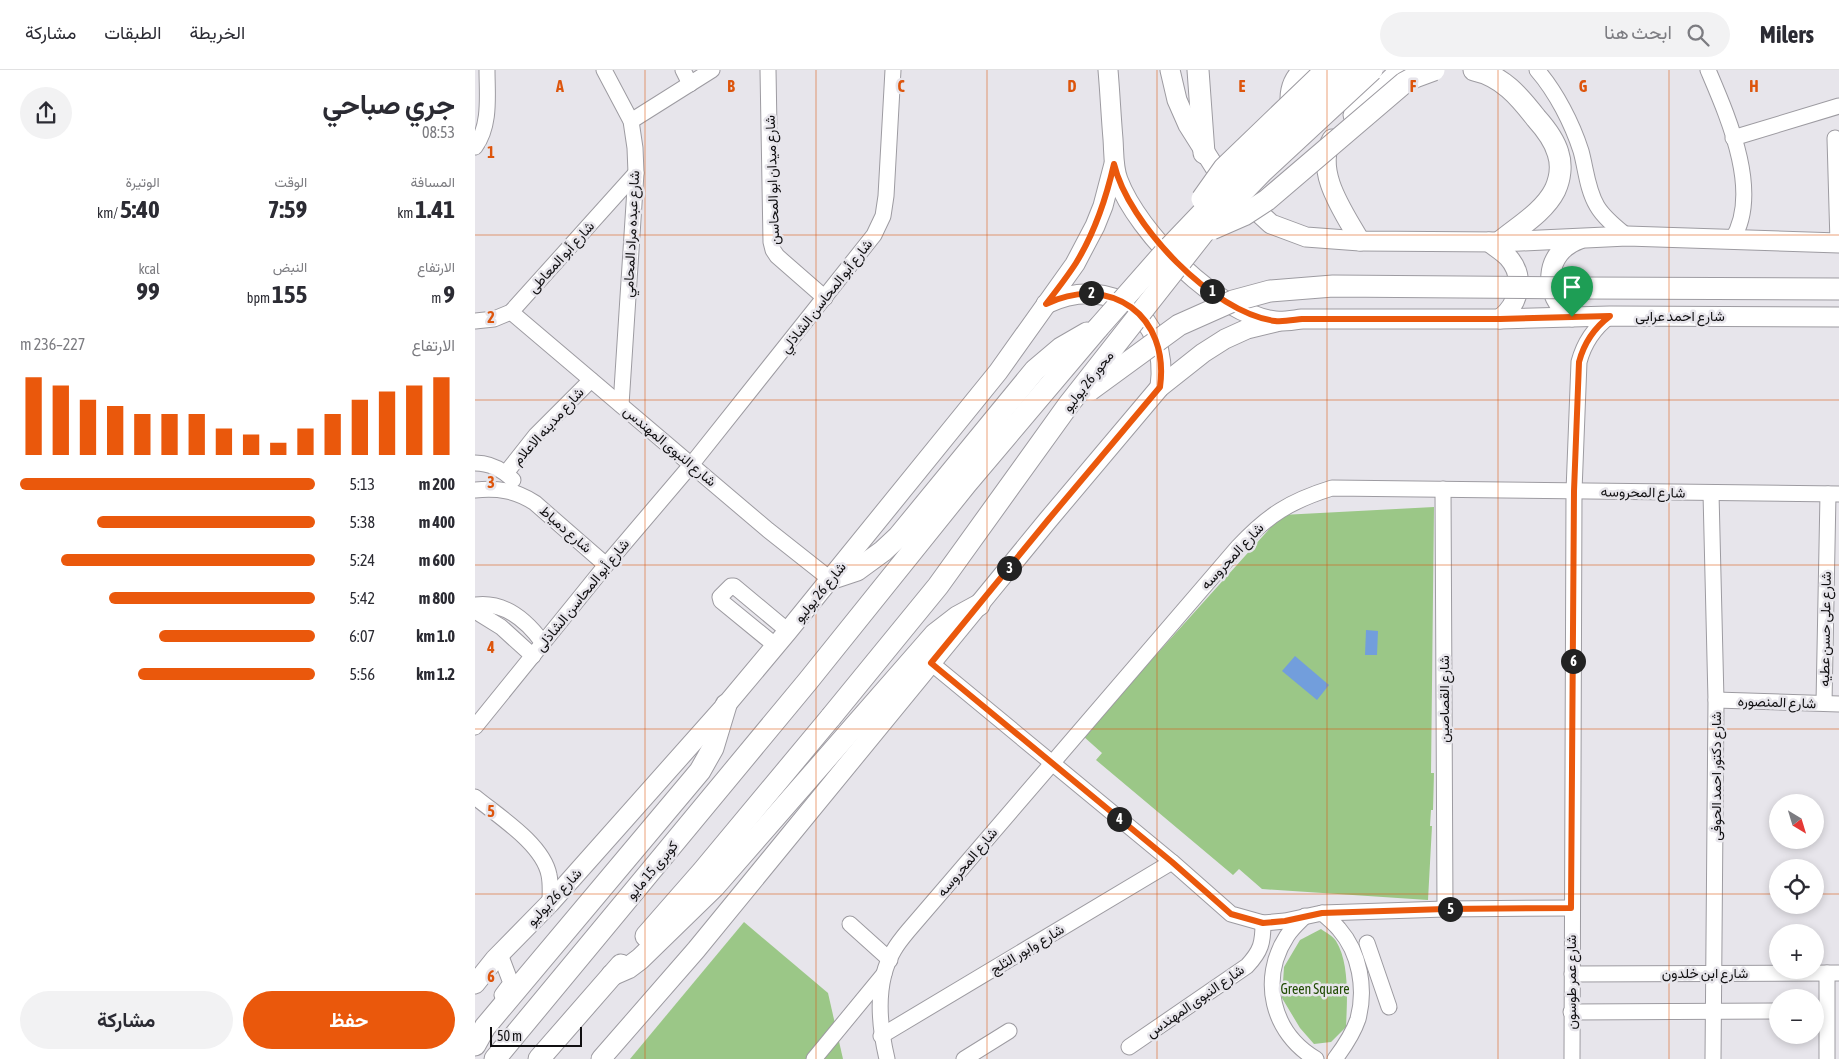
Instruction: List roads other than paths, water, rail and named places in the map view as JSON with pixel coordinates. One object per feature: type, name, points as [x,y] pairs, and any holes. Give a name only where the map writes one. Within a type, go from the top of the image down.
[{"type":"highway","points":[[1197,70],[1204,153]]},
{"type":"highway","points":[[1326,70],[1224,168],[1206,192],[1198,228],[1231,221],[1256,208],[1404,83],[1415,76],[1434,70]]},
{"type":"highway","name":"محور 26 يوليو","points":[[612,975],[702,872],[938,586],[1198,228],[1251,162],[1351,70]]},
{"type":"highway","name":"محور 26 يوليو","points":[[808,681],[967,482],[1098,328],[1198,228],[1372,70]]},
{"type":"highway","points":[[1482,72],[1511,88],[1530,110],[1551,136],[1560,163],[1558,182],[1549,200],[1543,207],[1494,242]]},
{"type":"highway","points":[[1069,404],[1179,325],[1233,301],[1271,291],[1333,286],[1839,289]]},
{"type":"highway","points":[[831,579],[857,570],[883,551],[898,537],[1035,370],[1061,348],[1098,328]]},
{"type":"highway","points":[[539,1059],[612,975],[628,968],[640,959],[714,887],[935,634],[957,617],[979,605]]},
{"type":"highway","name":"كوبرى 15 مايو","points":[[498,1056],[808,681]]},
{"type":"highway","points":[[476,1040],[699,771],[713,748],[726,704]]},
{"type":"main road","points":[[1108,70],[1114,164]]},
{"type":"main road","points":[[1170,70],[1177,100],[1187,125],[1204,153],[1234,190],[1271,224],[1306,237],[1360,241],[1494,242],[1627,236],[1839,243]]},
{"type":"main road","points":[[1303,70],[1296,78],[1290,91],[1290,105],[1296,119],[1307,129],[1321,133],[1336,132]]},
{"type":"main road","points":[[1360,241],[1340,206],[1327,175],[1326,156],[1328,145],[1336,132],[1400,70]]},
{"type":"main road","name":"شارع 26 يوليو","points":[[475,984],[497,957],[550,903],[788,632],[998,372],[1086,246],[1103,206],[1114,164]]},
{"type":"main road","name":"شارع احمد عرابى","points":[[1114,164],[1118,180],[1139,216],[1165,250],[1180,265],[1196,280],[1232,304],[1251,315],[1276,322],[1302,319],[1500,319],[1610,316],[1839,317]]},
{"type":"main road","points":[[1572,317],[1559,306],[1555,299],[1552,291],[1551,274],[1553,265],[1562,251],[1575,240],[1584,238]]},
{"type":"main road","points":[[1494,242],[1508,257],[1516,271],[1519,286],[1515,302],[1500,319]]},
{"type":"main road","points":[[1046,304],[1074,294],[1089,293],[1104,295],[1118,300],[1131,308],[1142,318],[1158,343],[1162,372],[1160,387]]},
{"type":"main road","points":[[601,1059],[696,950],[1160,387],[1219,342],[1247,329],[1276,322]]},
{"type":"main road","points":[[475,972],[497,957]]},
{"type":"street","points":[[475,146],[479,142],[487,118],[487,70]]},
{"type":"street","name":"شارع عبده مراد المحامي","points":[[604,70],[631,120],[635,148],[636,173],[621,405]]},
{"type":"street","points":[[683,70],[690,84]]},
{"type":"street","points":[[631,120],[712,70]]},
{"type":"street","name":"شارع ميدان ابو المحاسن","points":[[769,70],[771,242],[777,256],[825,298]]},
{"type":"street","name":"شارع أبو المحاسن الشاذلي","points":[[691,465],[869,244],[883,216],[886,196],[893,70]]},
{"type":"street","points":[[1537,70],[1560,104],[1575,136],[1593,198],[1604,215],[1627,236]]},
{"type":"street","points":[[1708,70],[1733,138],[1743,174],[1745,196],[1743,218],[1732,240]]},
{"type":"street","points":[[1733,138],[1839,106]]},
{"type":"street","points":[[1835,138],[1839,243]]},
{"type":"street","name":"شارع أبو المعاطى","points":[[475,321],[494,320],[511,312],[636,173]]},
{"type":"street","name":"شارع النبوى المهندس","points":[[511,312],[768,530],[831,579]]},
{"type":"street","name":"شارع عمر طوسون","points":[[1572,1059],[1571,908],[1574,491],[1579,362],[1581,353],[1590,336],[1610,316]]},
{"type":"street","name":"شارع مدينه الاعلام","points":[[506,473],[536,435],[591,380]]},
{"type":"street","name":"شارع دمياط","points":[[475,463],[493,466],[506,473],[517,483],[524,496]]},
{"type":"street","name":"شارع أبو المحاسن الشاذلى","points":[[475,727],[606,565],[691,465]]},
{"type":"street","name":"شارع المحروسه","points":[[887,1059],[881,1036],[881,998],[887,967],[893,951],[1051,762],[1238,547],[1257,526],[1280,509],[1305,496],[1332,488],[1833,494]]},
{"type":"street","name":"شارع دمياط","points":[[475,490],[500,489],[524,496],[535,502],[606,565]]},
{"type":"street","name":"شارع القصاصين","points":[[1443,489],[1445,909]]},
{"type":"street","name":"شارع دكتور احمد الحوفى","points":[[1711,492],[1716,700],[1713,1059]]},
{"type":"street","name":"شارع على حسن عطيه","points":[[1832,703],[1833,494]]},
{"type":"street","points":[[775,646],[721,601],[720,597],[730,587],[734,586],[788,632]]},
{"type":"street","points":[[475,606],[483,604],[498,607],[511,613],[524,621],[543,643]]},
{"type":"street","points":[[475,611],[501,627],[533,656]]},
{"type":"street","points":[[931,663],[1172,862],[1231,914],[1263,923],[1285,921],[1322,913],[1445,909],[1571,908]]},
{"type":"street","name":"شارع المنصوره","points":[[1716,700],[1832,703]]},
{"type":"street","points":[[475,797],[529,842],[545,863],[549,876],[550,903]]},
{"type":"street","name":"شارع وابور الثلج","points":[[881,1036],[1172,862]]},
{"type":"street","points":[[1322,913],[1340,930],[1353,950],[1360,973],[1361,997],[1357,1020],[1347,1043],[1335,1059]]},
{"type":"street","points":[[1305,916],[1287,934],[1276,958],[1272,983],[1275,1008],[1286,1032],[1303,1051],[1316,1059]]},
{"type":"street","name":"شارع النبوى المهندس","points":[[1129,1047],[1247,966],[1258,954],[1263,940],[1263,923]]},
{"type":"street","points":[[814,1059],[887,967],[850,924]]},
{"type":"street","points":[[1355,958],[1369,946],[1389,1007]]},
{"type":"street","points":[[497,957],[511,983],[502,995]]},
{"type":"street","points":[[1827,1059],[1827,1011],[1833,973]]},
{"type":"street","name":"شارع ابن خلدون","points":[[1571,974],[1833,973]]},
{"type":"street","points":[[1571,1012],[1769,1011]]},
{"type":"street","points":[[964,1059],[1009,1031]]},
{"type":"street","points":[[476,1040],[498,1056]]},
{"type":"water","points":[[1366,630],[1378,631],[1377,655],[1365,655]]},
{"type":"water","points":[[1295,656],[1329,685],[1317,700],[1282,671]]},
{"type":"park label","name":"Green Square","points":[[1315,989]]}]
